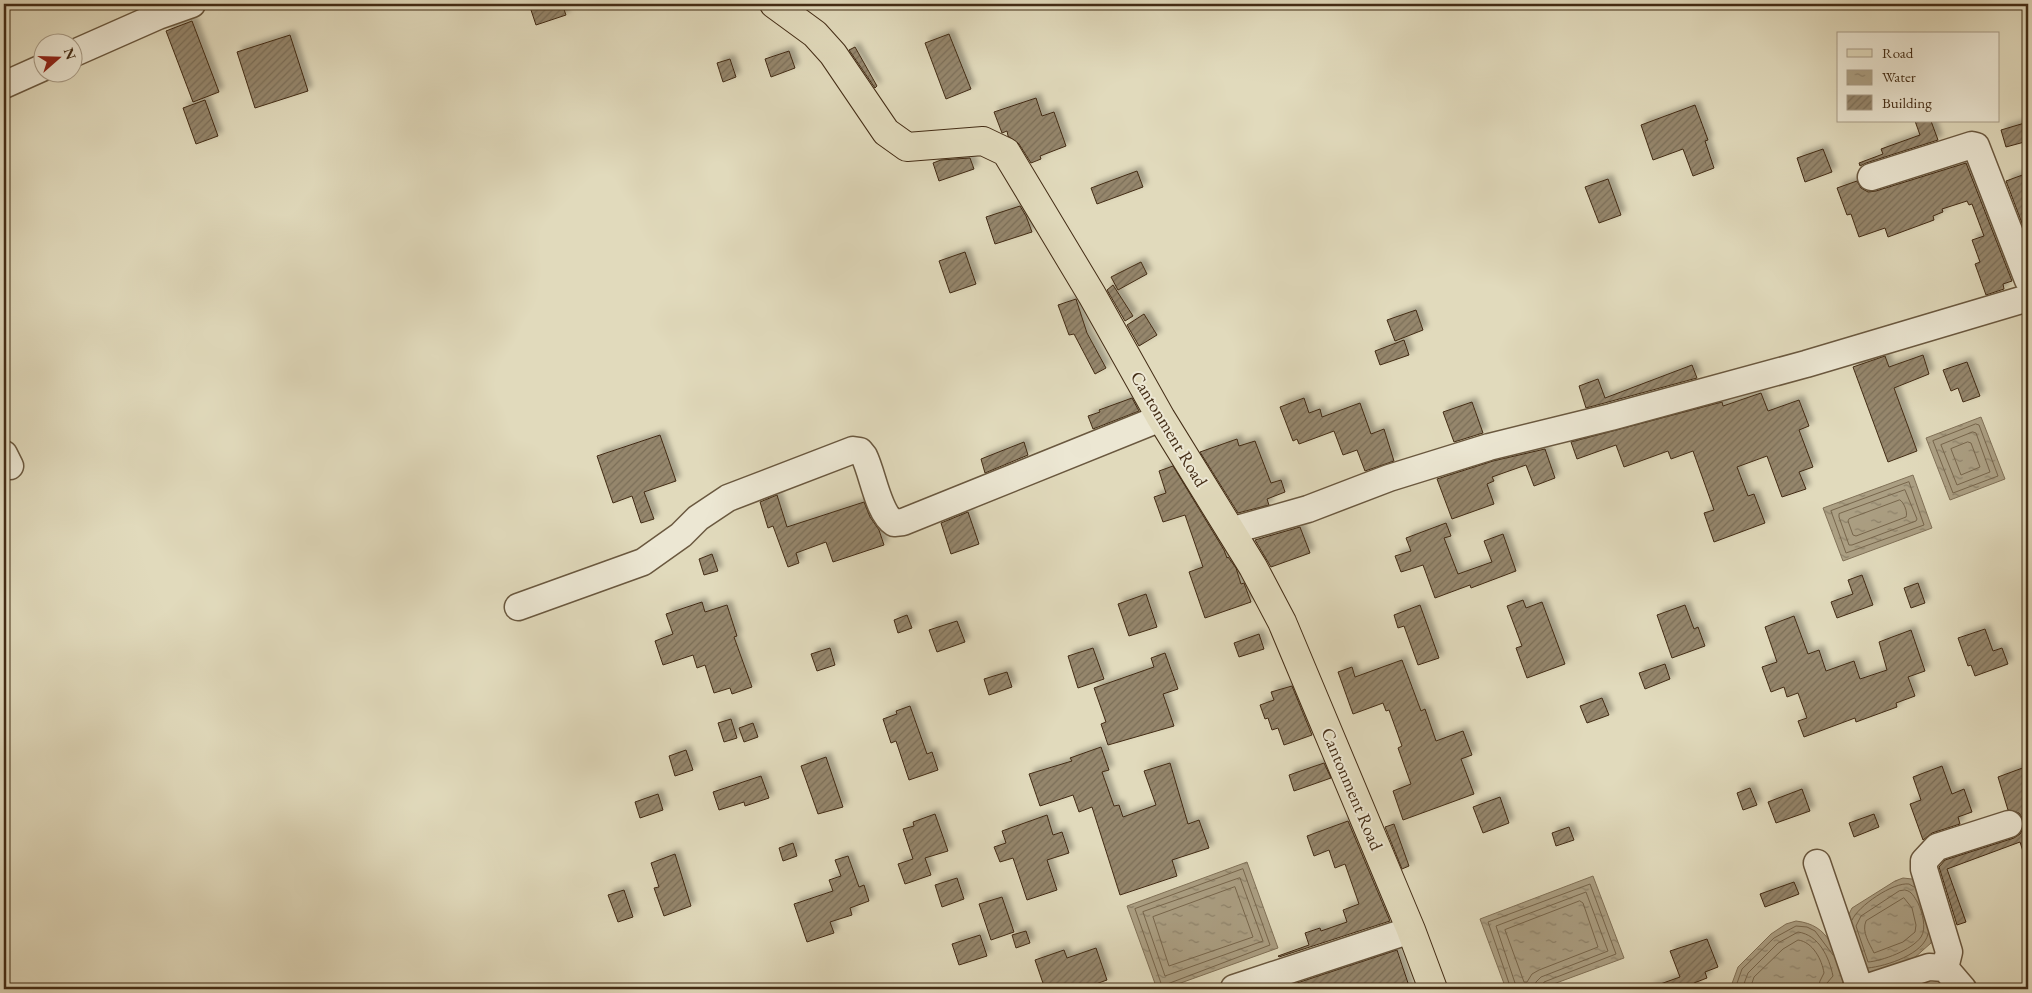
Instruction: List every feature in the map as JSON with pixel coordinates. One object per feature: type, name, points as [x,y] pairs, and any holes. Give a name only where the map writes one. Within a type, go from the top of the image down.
[{"type":"main road","name":"Cantonment Road","points":[[774,4],[821,41],[833,54],[886,132],[907,147],[984,141],[1006,152],[1092,294],[1161,418],[1253,567],[1282,622],[1411,930],[1433,989]]},
{"type":"street","points":[[82,50],[158,16],[192,4]]},
{"type":"street","points":[[4,85],[32,72]]},
{"type":"street","points":[[1871,177],[1972,145],[1976,146],[2028,280]]},
{"type":"street","points":[[1230,531],[1308,509],[1389,478],[1489,447],[1611,417],[1797,366],[2028,298]]},
{"type":"street","points":[[518,607],[643,562],[681,535],[698,518],[728,498],[853,450],[860,451],[864,456],[884,510],[889,520],[894,523],[912,519],[1161,418]]},
{"type":"street","points":[[1945,968],[1949,952],[1924,869],[1924,861],[1937,847],[2009,824]]},
{"type":"street","points":[[1817,863],[1861,989],[1929,967],[1945,968],[1963,989]]},
{"type":"street","points":[[1234,988],[1411,930]]},
{"type":"water","points":[[1981,417],[2005,479],[1950,500],[1926,438]]},
{"type":"water","points":[[1913,475],[1932,528],[1843,561],[1823,508]]},
{"type":"water","points":[[1247,862],[1278,948],[1164,989],[1157,989],[1127,906]]},
{"type":"water","points":[[1593,876],[1624,958],[1540,989],[1506,989],[1480,919]]},
{"type":"water","points":[[1903,878],[1912,879],[1920,885],[1936,924],[1931,943],[1913,959],[1881,972],[1858,975],[1844,924],[1852,908]]},
{"type":"water","points":[[1796,921],[1808,923],[1817,928],[1830,941],[1845,980],[1839,986],[1832,989],[1730,989],[1738,967],[1771,934],[1786,924]]},
{"type":"building","points":[[529,4],[562,4],[566,15],[536,25]]},
{"type":"building","points":[[192,21],[219,92],[193,102],[166,31]]},
{"type":"building","points":[[949,34],[971,89],[946,99],[925,43]]},
{"type":"building","points":[[290,35],[308,91],[255,108],[237,52]]},
{"type":"building","points":[[855,47],[877,86],[875,88],[849,50]]},
{"type":"building","points":[[789,51],[795,68],[771,77],[765,59]]},
{"type":"building","points":[[730,59],[736,77],[723,82],[717,63]]},
{"type":"building","points":[[1036,98],[1042,116],[1054,112],[1066,146],[1040,156],[1041,159],[1031,163],[1019,144],[1008,136],[1007,131],[1002,133],[994,112]]},
{"type":"building","points":[[205,100],[218,136],[196,144],[183,108]]},
{"type":"building","points":[[1695,105],[1708,140],[1705,141],[1714,168],[1693,176],[1683,149],[1653,160],[1641,125]]},
{"type":"building","points":[[1915,122],[1931,122],[1938,140],[1860,166],[1859,163],[1883,154],[1881,149],[1920,135]]},
{"type":"building","points":[[2028,122],[2028,141],[2006,147],[2001,130]]},
{"type":"building","points":[[1823,149],[1832,172],[1805,182],[1797,158]]},
{"type":"building","points":[[970,158],[974,169],[939,181],[933,163],[941,160]]},
{"type":"building","points":[[1966,163],[2012,281],[2003,284],[2004,289],[1986,295],[1975,264],[1980,262],[1972,240],[1984,236],[1972,204],[1969,205],[1967,201],[1942,209],[1943,212],[1933,216],[1934,220],[1888,237],[1885,228],[1859,237],[1851,214],[1847,215],[1837,188],[1857,181],[1861,188],[1868,192],[1876,191]]},
{"type":"building","points":[[1137,171],[1143,187],[1097,204],[1091,188]]},
{"type":"building","points":[[2028,173],[2028,196],[2024,197],[2025,200],[2023,201],[2028,214],[2028,239],[2006,181]]},
{"type":"building","points":[[1608,179],[1621,215],[1599,223],[1585,187]]},
{"type":"building","points":[[1020,206],[1032,232],[995,244],[986,217]]},
{"type":"building","points":[[965,252],[976,284],[950,293],[939,261]]},
{"type":"building","points":[[1141,262],[1147,274],[1118,290],[1111,277]]},
{"type":"building","points":[[1113,285],[1133,316],[1125,321],[1107,290]]},
{"type":"building","points":[[1076,299],[1087,333],[1106,368],[1095,374],[1074,334],[1069,335],[1058,305]]},
{"type":"building","points":[[1416,310],[1423,330],[1395,341],[1387,320]]},
{"type":"building","points":[[1144,314],[1157,335],[1139,346],[1127,325]]},
{"type":"building","points":[[1404,340],[1409,355],[1380,365],[1375,351]]},
{"type":"building","points":[[1923,355],[1929,374],[1894,388],[1917,451],[1888,462],[1853,367],[1885,356],[1889,367]]},
{"type":"building","points":[[1967,362],[1980,396],[1963,402],[1958,388],[1951,391],[1943,370]]},
{"type":"building","points":[[1692,365],[1697,378],[1586,408],[1579,386],[1598,379],[1605,398]]},
{"type":"building","points":[[1761,393],[1768,411],[1799,400],[1809,426],[1799,430],[1813,467],[1799,472],[1806,489],[1782,497],[1767,456],[1737,467],[1748,496],[1754,494],[1765,523],[1714,542],[1704,513],[1714,510],[1693,451],[1671,459],[1668,451],[1624,467],[1616,445],[1577,459],[1571,442],[1722,402],[1723,406]]},
{"type":"building","points":[[1132,398],[1139,411],[1093,429],[1088,416]]},
{"type":"building","points":[[1304,398],[1309,413],[1320,409],[1322,417],[1360,403],[1371,434],[1384,429],[1394,461],[1365,471],[1357,450],[1343,455],[1334,431],[1299,444],[1297,439],[1293,441],[1280,407]]},
{"type":"building","points":[[1472,402],[1483,433],[1454,442],[1443,412]]},
{"type":"building","points":[[660,435],[676,481],[644,492],[654,519],[641,523],[632,496],[613,503],[597,456]]},
{"type":"building","points":[[1237,439],[1239,446],[1255,441],[1271,483],[1281,480],[1285,492],[1267,499],[1269,505],[1238,513],[1200,452]]},
{"type":"building","points":[[1024,442],[1028,455],[985,473],[981,459]]},
{"type":"building","points":[[1545,449],[1555,478],[1534,486],[1526,465],[1492,477],[1494,481],[1487,484],[1494,504],[1452,519],[1437,479],[1493,461]]},
{"type":"building","points":[[1173,466],[1227,558],[1236,568],[1241,584],[1244,583],[1251,602],[1205,618],[1189,572],[1203,567],[1185,515],[1163,522],[1154,497],[1166,493],[1159,471]]},
{"type":"building","points":[[777,495],[787,527],[864,502],[870,517],[879,530],[884,545],[833,562],[826,542],[796,553],[799,563],[788,567],[773,526],[768,528],[760,502]]},
{"type":"building","points":[[968,512],[979,544],[951,554],[941,523]]},
{"type":"building","points":[[1446,523],[1451,536],[1444,538],[1458,574],[1492,562],[1484,541],[1503,534],[1516,571],[1471,588],[1470,585],[1435,598],[1423,565],[1401,572],[1395,556],[1411,551],[1406,538]]},
{"type":"building","points":[[1300,527],[1310,553],[1271,567],[1255,540]]},
{"type":"building","points":[[712,554],[718,571],[704,575],[699,559]]},
{"type":"building","points":[[1862,575],[1873,605],[1837,618],[1831,602],[1853,594],[1848,580]]},
{"type":"building","points":[[1918,583],[1925,603],[1911,608],[1904,588]]},
{"type":"building","points":[[1146,594],[1157,627],[1129,636],[1118,604]]},
{"type":"building","points":[[1523,600],[1526,608],[1542,602],[1565,664],[1527,678],[1516,648],[1522,646],[1507,606]]},
{"type":"building","points":[[702,602],[705,612],[727,605],[737,636],[734,637],[752,687],[732,694],[730,688],[714,693],[705,665],[697,668],[693,655],[663,665],[655,641],[673,634],[666,614]]},
{"type":"building","points":[[1420,605],[1439,658],[1418,665],[1404,626],[1398,628],[1394,615]]},
{"type":"building","points":[[1685,605],[1694,629],[1698,627],[1705,646],[1672,658],[1657,615]]},
{"type":"building","points":[[907,615],[912,628],[898,633],[894,620]]},
{"type":"building","points":[[1794,616],[1808,654],[1819,650],[1826,671],[1854,661],[1860,679],[1887,670],[1879,642],[1911,630],[1925,671],[1908,677],[1915,696],[1896,703],[1897,707],[1856,722],[1855,718],[1804,737],[1798,721],[1807,718],[1798,693],[1787,697],[1784,687],[1771,692],[1762,667],[1777,662],[1765,627]]},
{"type":"building","points":[[957,621],[965,642],[937,652],[929,630]]},
{"type":"building","points":[[1985,629],[1993,651],[2002,648],[2008,664],[1975,676],[1971,665],[1968,666],[1958,638]]},
{"type":"building","points":[[1259,634],[1264,649],[1239,657],[1234,643]]},
{"type":"building","points":[[830,648],[835,665],[817,671],[811,654]]},
{"type":"building","points":[[1093,648],[1104,679],[1078,688],[1068,656]]},
{"type":"building","points":[[1165,653],[1178,689],[1163,694],[1174,726],[1108,745],[1101,724],[1106,722],[1094,688],[1154,667],[1151,658]]},
{"type":"building","points":[[1402,660],[1421,711],[1425,709],[1436,741],[1463,731],[1472,755],[1461,759],[1474,794],[1403,820],[1393,791],[1411,784],[1398,748],[1402,746],[1389,710],[1386,711],[1383,703],[1353,714],[1338,672],[1352,667],[1355,677]]},
{"type":"building","points":[[1665,664],[1670,679],[1645,689],[1639,673]]},
{"type":"building","points":[[1007,672],[1012,687],[989,695],[984,679]]},
{"type":"building","points":[[1292,686],[1312,735],[1284,745],[1278,728],[1272,730],[1268,718],[1265,719],[1260,705],[1274,700],[1271,692]]},
{"type":"building","points":[[1602,698],[1609,715],[1587,723],[1580,706]]},
{"type":"building","points":[[910,706],[927,754],[932,752],[938,770],[909,780],[896,741],[891,743],[883,719],[897,714],[896,711]]},
{"type":"building","points":[[731,719],[737,738],[724,742],[718,723]]},
{"type":"building","points":[[753,723],[758,737],[744,742],[739,728]]},
{"type":"building","points":[[1101,747],[1109,770],[1102,772],[1114,806],[1119,805],[1123,817],[1156,805],[1144,771],[1170,763],[1188,824],[1199,820],[1209,848],[1172,860],[1177,876],[1120,895],[1092,807],[1079,812],[1073,795],[1040,806],[1029,774],[1072,761],[1070,758]]},
{"type":"building","points":[[686,750],[693,770],[675,776],[669,756]]},
{"type":"building","points":[[826,757],[843,807],[818,814],[801,766]]},
{"type":"building","points":[[1324,763],[1331,778],[1294,791],[1289,775]]},
{"type":"building","points":[[1942,766],[1952,794],[1964,789],[1972,812],[1958,817],[1960,824],[1932,833],[1923,840],[1910,804],[1921,800],[1913,777]]},
{"type":"building","points":[[2028,766],[2028,861],[2026,861],[2020,842],[1947,869],[1966,922],[1957,925],[1939,867],[1945,860],[2014,838],[2020,834],[2024,827],[2023,819],[2019,813],[2008,810],[1998,777]]},
{"type":"building","points":[[761,776],[769,798],[745,806],[744,802],[719,810],[713,792]]},
{"type":"building","points":[[1750,788],[1757,805],[1743,810],[1737,793]]},
{"type":"building","points":[[1802,789],[1810,811],[1776,823],[1768,802]]},
{"type":"building","points":[[658,794],[663,810],[640,818],[635,802]]},
{"type":"building","points":[[1500,797],[1509,823],[1483,833],[1473,807]]},
{"type":"building","points":[[935,814],[948,851],[925,858],[931,875],[905,884],[898,864],[913,859],[903,829],[914,826],[913,822]]},
{"type":"building","points":[[1874,814],[1879,827],[1854,837],[1849,823]]},
{"type":"building","points":[[1047,815],[1053,835],[1062,832],[1069,853],[1047,860],[1057,890],[1027,900],[1013,858],[1000,862],[994,847],[1006,843],[1002,831]]},
{"type":"building","points":[[1348,821],[1390,921],[1279,957],[1309,945],[1305,933],[1320,928],[1321,931],[1347,922],[1343,910],[1359,904],[1345,864],[1335,868],[1329,850],[1314,856],[1307,836]]},
{"type":"building","points":[[1394,824],[1409,866],[1402,869],[1385,827]]},
{"type":"building","points":[[1569,827],[1574,840],[1556,846],[1552,833]]},
{"type":"building","points":[[793,843],[797,856],[783,861],[779,848]]},
{"type":"building","points":[[675,854],[691,906],[664,916],[654,888],[659,887],[651,863]]},
{"type":"building","points":[[848,856],[859,887],[864,885],[869,901],[850,908],[852,915],[830,922],[834,933],[807,942],[794,904],[833,891],[829,880],[841,876],[835,860]]},
{"type":"building","points":[[957,878],[964,899],[942,907],[935,885]]},
{"type":"building","points":[[1794,882],[1799,894],[1765,907],[1760,894]]},
{"type":"building","points":[[624,890],[633,917],[618,922],[608,895]]},
{"type":"building","points":[[1002,897],[1014,932],[991,940],[979,904]]},
{"type":"building","points":[[1026,931],[1030,943],[1016,948],[1012,935]]},
{"type":"building","points":[[980,935],[987,956],[959,965],[952,944]]},
{"type":"building","points":[[1707,939],[1718,967],[1705,972],[1707,978],[1694,983],[1696,989],[1649,988],[1680,977],[1670,951]]},
{"type":"building","points":[[1096,948],[1107,980],[1082,989],[1045,989],[1035,960],[1064,950],[1067,958]]},
{"type":"building","points":[[1397,950],[1410,989],[1289,989],[1288,986]]}]
